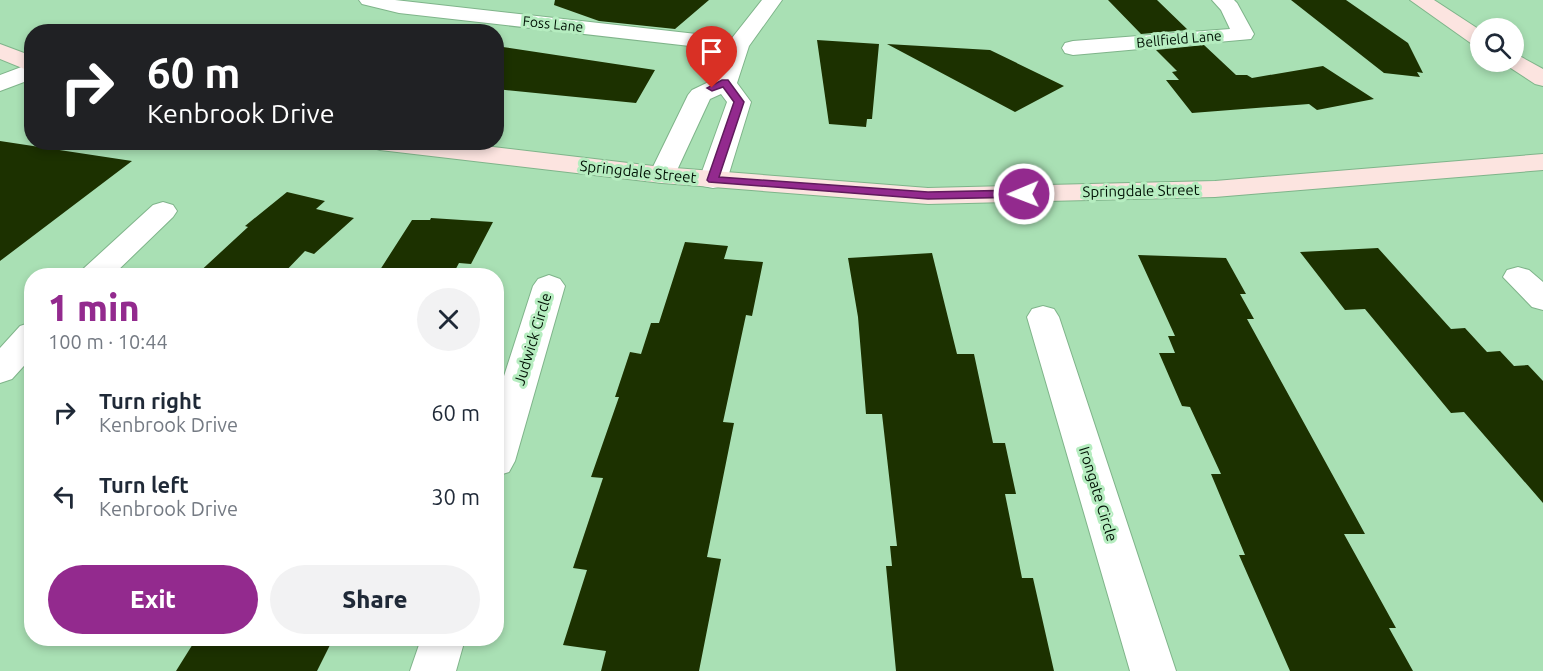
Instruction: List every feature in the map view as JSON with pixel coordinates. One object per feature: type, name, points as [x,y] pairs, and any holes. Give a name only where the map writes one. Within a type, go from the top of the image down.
[{"type":"street","name":"Foss Lane","points":[[369,0],[738,45]]},
{"type":"street","points":[[662,175],[700,95],[725,82],[738,45],[772,0]]},
{"type":"street","name":"Bellfield Lane","points":[[1073,48],[1243,34],[1230,7],[1222,0]]},
{"type":"street","points":[[1420,0],[1470,32]]},
{"type":"street","points":[[3,55],[24,62]]},
{"type":"street","points":[[1524,67],[1543,79]]},
{"type":"street","points":[[0,84],[24,74]]},
{"type":"street","points":[[713,180],[739,102],[725,82]]},
{"type":"street","name":"Springdale Street","points":[[448,150],[713,180],[940,196],[1215,189],[1543,162]]},
{"type":"street","points":[[102,268],[163,211]]},
{"type":"street","points":[[1518,277],[1543,299]]},
{"type":"street","name":"Judwick Circle","points":[[504,435],[549,286]]},
{"type":"street","name":"Irongate Circle","points":[[1043,317],[1153,671]]},
{"type":"street","points":[[0,370],[24,343]]},
{"type":"street","points":[[433,671],[441,646]]},
{"type":"building","points":[[555,0],[709,0],[675,29],[599,21],[554,5]]},
{"type":"building","points":[[1108,0],[1157,0],[1188,30],[1141,34]]},
{"type":"building","points":[[1291,0],[1346,0],[1408,43],[1423,73],[1417,72],[1420,77],[1384,73]]},
{"type":"building","points":[[817,40],[879,44],[872,119],[867,119],[866,127],[829,124]]},
{"type":"building","points":[[887,44],[990,50],[1064,86],[1015,112]]},
{"type":"building","points":[[1204,45],[1236,75],[1247,75],[1252,78],[1323,66],[1374,99],[1317,110],[1309,104],[1192,113],[1166,80],[1179,80],[1172,72],[1177,71],[1156,50]]},
{"type":"building","points":[[504,47],[655,70],[636,103],[504,90]]},
{"type":"building","points":[[0,141],[24,145],[24,150],[59,150],[132,161],[0,261]]},
{"type":"building","points":[[287,192],[325,201],[316,209],[354,218],[314,254],[305,251],[289,268],[204,268],[248,227],[245,226]]},
{"type":"building","points":[[431,218],[493,222],[471,264],[459,263],[456,268],[381,268],[412,220],[430,220]]},
{"type":"building","points":[[685,242],[728,246],[724,259],[763,262],[752,316],[746,315],[723,422],[734,423],[707,557],[721,559],[699,671],[601,671],[606,651],[563,645],[587,570],[573,568],[603,478],[591,477],[619,397],[615,397],[630,352],[641,354],[651,323],[659,323]]},
{"type":"building","points":[[1378,248],[1451,329],[1465,328],[1487,352],[1500,351],[1514,366],[1528,365],[1543,381],[1543,503],[1464,412],[1451,413],[1365,309],[1345,310],[1300,252]]},
{"type":"building","points":[[932,253],[957,354],[974,354],[993,443],[1005,443],[1016,494],[1005,494],[1022,578],[1033,578],[1054,671],[896,671],[886,566],[892,566],[890,546],[897,546],[882,414],[866,414],[858,317],[848,258]]},
{"type":"building","points":[[1138,255],[1226,258],[1246,294],[1240,294],[1254,319],[1247,319],[1365,534],[1344,534],[1396,628],[1389,628],[1413,671],[1290,671],[1239,555],[1245,555],[1211,474],[1221,474],[1190,407],[1182,406],[1159,353],[1175,353],[1168,336],[1175,336]]},
{"type":"building","points":[[192,646],[330,646],[317,671],[176,671]]},
{"type":"route","points":[[712,88],[725,82],[739,102],[713,180],[928,196],[1024,194]]}]
